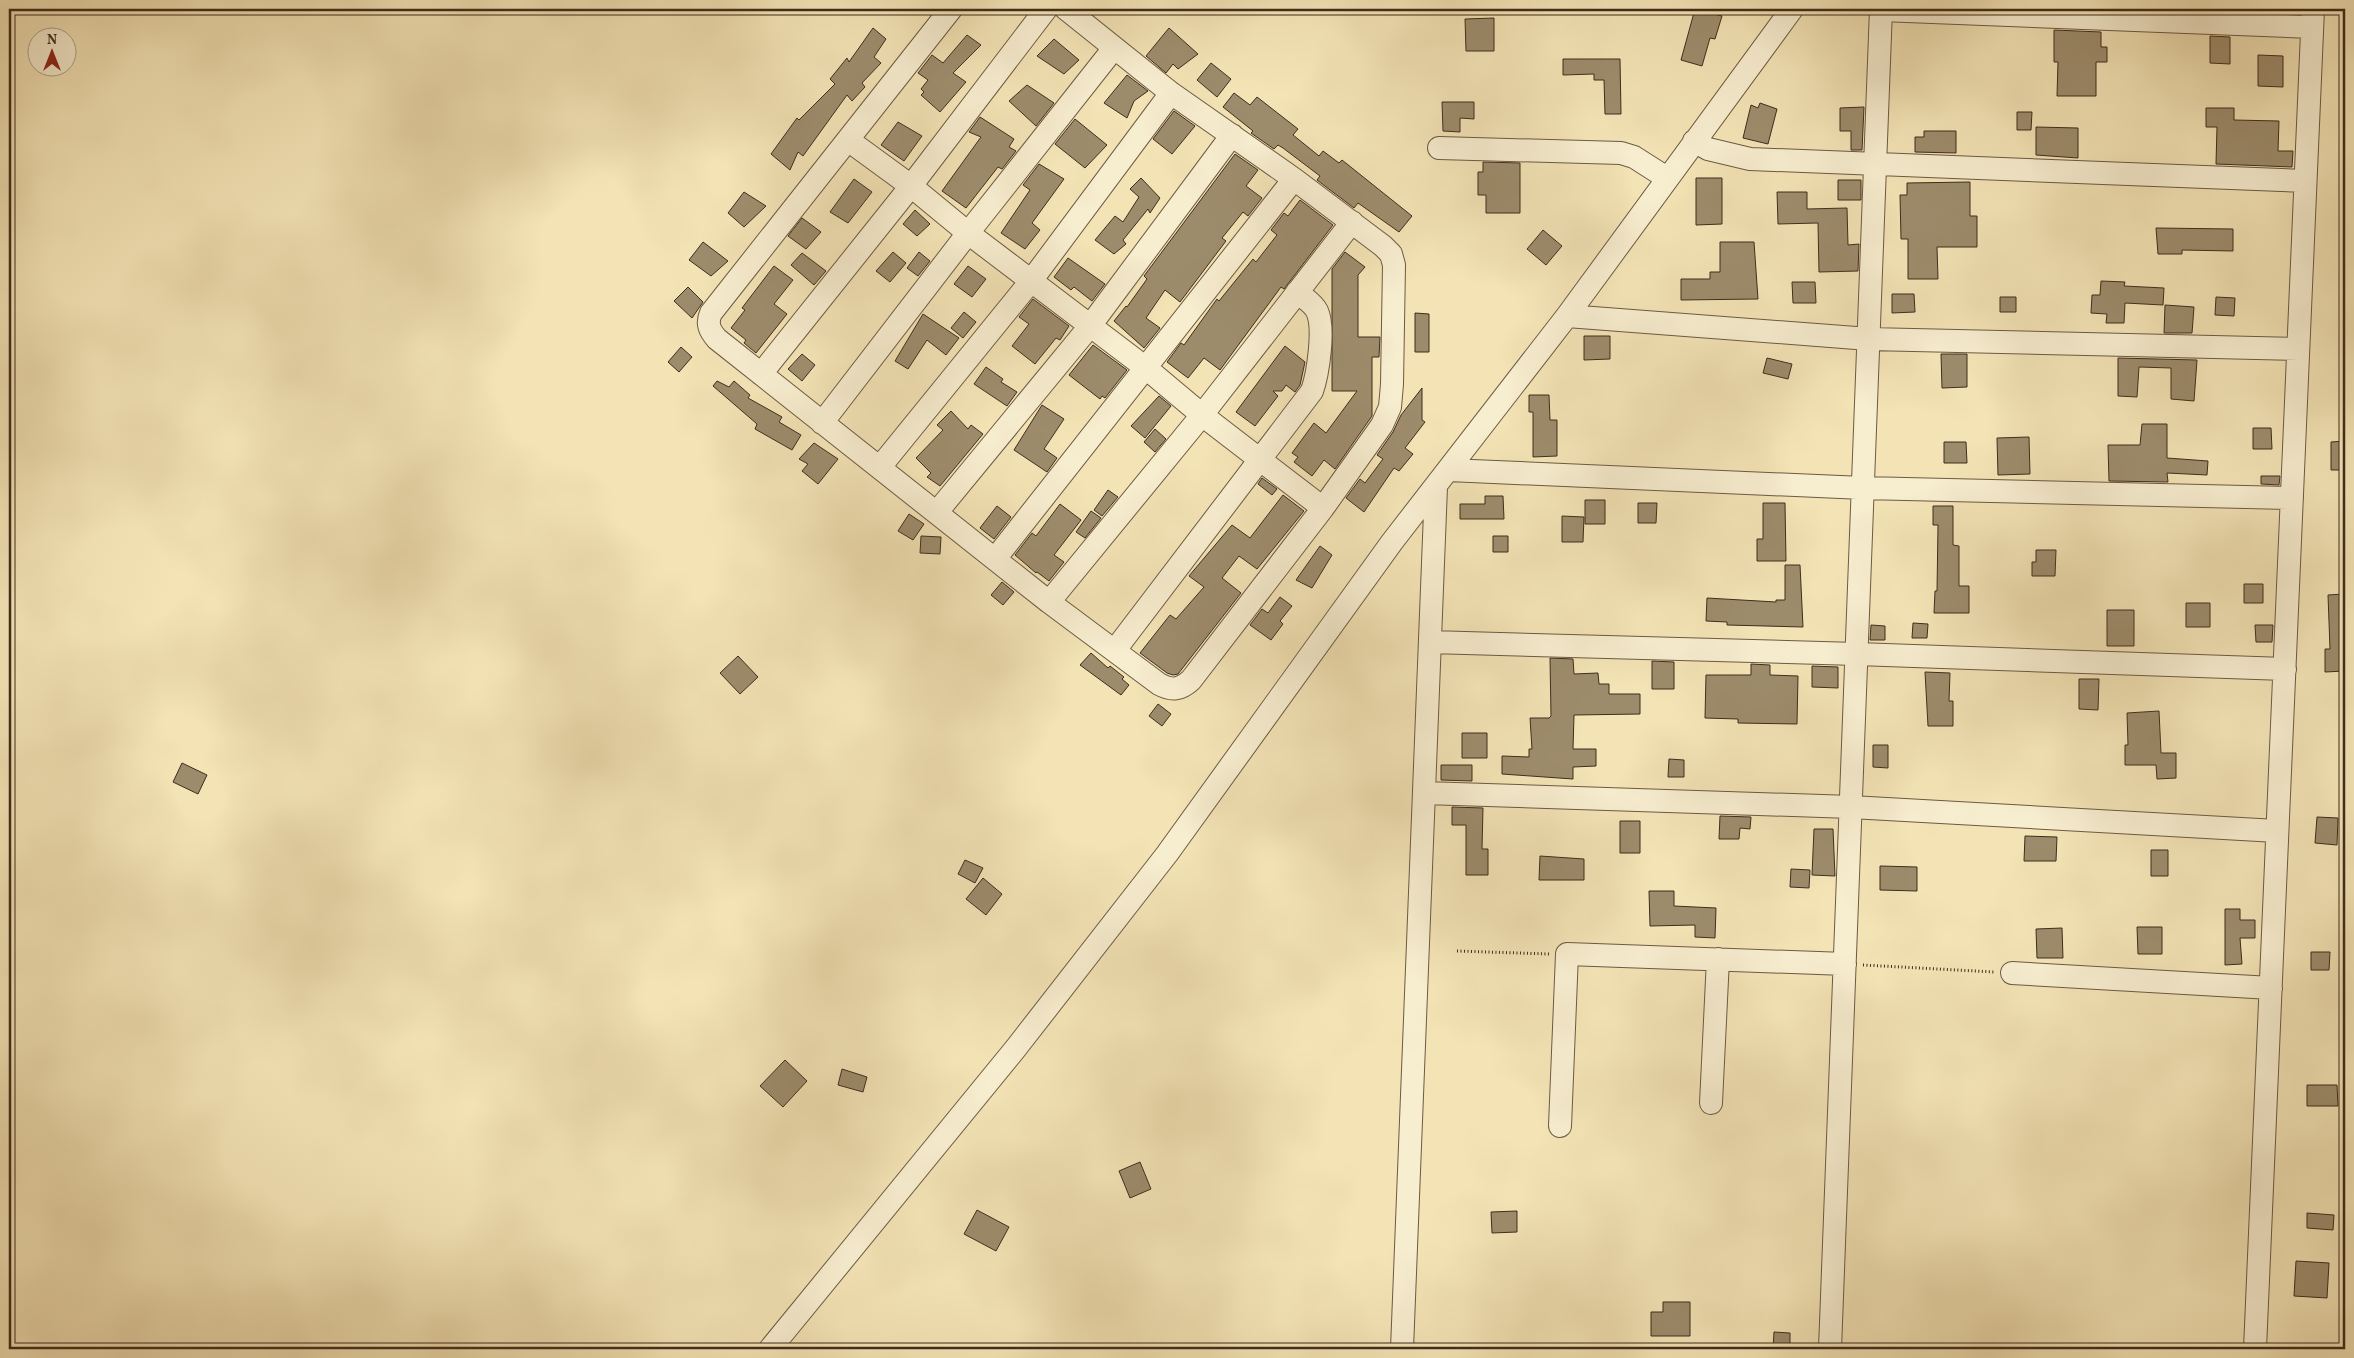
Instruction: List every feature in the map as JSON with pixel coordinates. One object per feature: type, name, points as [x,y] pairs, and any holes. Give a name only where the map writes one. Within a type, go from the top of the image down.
[{"type":"street","points":[[951,9],[708,319],[710,331],[717,339],[822,423],[1049,602],[1159,684],[1168,689],[1184,687],[1323,508],[1382,425],[1390,407],[1395,292],[1394,265],[1391,254],[1383,246],[1232,134],[1170,93],[1066,9]]},
{"type":"street","points":[[761,374],[911,186],[1046,9]]},
{"type":"street","points":[[770,1349],[1016,1048],[1160,862],[1392,542],[1567,316],[1792,9]]},
{"type":"street","points":[[1830,1349],[1881,9],[2312,18],[2256,1349]]},
{"type":"street","points":[[822,423],[968,233],[1114,48]]},
{"type":"street","points":[[880,467],[1031,281],[1170,93]]},
{"type":"street","points":[[937,512],[1090,326],[1232,134]]},
{"type":"street","points":[[848,140],[911,186],[968,233],[1146,368],[1323,508]]},
{"type":"street","points":[[1694,141],[1708,149],[1750,159],[2305,181]]},
{"type":"street","points":[[1439,148],[1621,153],[1641,162],[1667,178]]},
{"type":"street","points":[[995,559],[1294,179]]},
{"type":"street","points":[[1049,602],[1202,414],[1352,222]]},
{"type":"street","points":[[1115,650],[1312,391],[1318,376],[1319,318],[1314,307],[1297,292]]},
{"type":"street","points":[[1567,316],[1869,338],[2298,349]]},
{"type":"street","points":[[1442,478],[2292,498]]},
{"type":"street","points":[[1402,1349],[1430,642],[1442,478]]},
{"type":"street","points":[[1430,642],[2285,669]]},
{"type":"street","points":[[1424,793],[1851,807],[2278,831]]},
{"type":"street","points":[[1560,1126],[1567,954],[1845,964]]},
{"type":"street","points":[[1710,1103],[1718,959]]},
{"type":"street","points":[[2012,973],[2271,988]]},
{"type":"path","points":[[1457,951],[1567,954]]},
{"type":"path","points":[[1845,964],[2012,973]]},
{"type":"building","points":[[1695,9],[1722,16],[1715,39],[1710,38],[1702,66],[1681,60]]},
{"type":"building","points":[[1494,18],[1494,51],[1466,51],[1465,19]]},
{"type":"building","points":[[873,28],[886,39],[874,57],[881,63],[862,83],[865,87],[852,101],[847,95],[803,156],[798,152],[790,170],[771,154],[797,118],[799,120],[835,84],[830,79],[847,58],[849,62]]},
{"type":"building","points":[[1169,28],[1198,54],[1178,69],[1173,64],[1166,73],[1146,56]]},
{"type":"building","points":[[2054,30],[2101,32],[2101,47],[2107,47],[2107,62],[2096,62],[2096,96],[2057,96],[2058,62],[2054,62]]},
{"type":"building","points":[[967,35],[981,45],[953,73],[966,82],[940,112],[921,95],[924,92],[921,89],[928,80],[918,73],[932,55],[943,63]]},
{"type":"building","points":[[2210,36],[2230,37],[2230,64],[2210,63]]},
{"type":"building","points":[[1054,39],[1079,60],[1064,74],[1037,56]]},
{"type":"building","points":[[2258,55],[2283,56],[2283,87],[2258,86]]},
{"type":"building","points":[[1563,59],[1620,59],[1621,114],[1605,114],[1604,80],[1594,80],[1594,74],[1563,75]]},
{"type":"building","points":[[1211,63],[1231,79],[1217,97],[1197,80]]},
{"type":"building","points":[[1127,75],[1148,91],[1134,101],[1127,118],[1104,103]]},
{"type":"building","points":[[1027,85],[1054,103],[1036,126],[1009,101]]},
{"type":"building","points":[[1234,93],[1250,105],[1257,97],[1298,129],[1293,135],[1319,156],[1323,151],[1339,163],[1342,160],[1412,216],[1399,232],[1358,203],[1354,208],[1317,180],[1320,176],[1283,148],[1278,145],[1274,149],[1251,133],[1253,131],[1223,107]]},
{"type":"building","points":[[1442,102],[1474,102],[1474,119],[1460,118],[1460,132],[1443,131]]},
{"type":"building","points":[[1760,103],[1777,109],[1768,144],[1743,138],[1751,105],[1758,108]]},
{"type":"building","points":[[1864,107],[1862,150],[1851,150],[1851,131],[1840,131],[1840,108]]},
{"type":"building","points":[[2206,108],[2234,108],[2234,120],[2279,121],[2278,151],[2293,151],[2292,167],[2216,164],[2217,127],[2206,127]]},
{"type":"building","points":[[1174,111],[1195,126],[1172,154],[1153,139]]},
{"type":"building","points":[[2017,112],[2032,112],[2031,130],[2017,130]]},
{"type":"building","points":[[980,117],[1014,139],[1009,147],[1016,151],[1002,169],[998,167],[966,208],[942,191],[981,137],[969,132]]},
{"type":"building","points":[[1075,119],[1107,145],[1085,168],[1055,144]]},
{"type":"building","points":[[898,122],[922,136],[904,161],[881,145]]},
{"type":"building","points":[[2036,127],[2078,128],[2078,158],[2036,155]]},
{"type":"building","points":[[1924,131],[1956,131],[1956,153],[1915,152],[1915,137],[1924,137]]},
{"type":"building","points":[[1235,154],[1258,170],[1246,186],[1262,198],[1248,216],[1243,212],[1222,238],[1226,241],[1180,302],[1165,290],[1146,318],[1160,328],[1144,348],[1114,321],[1127,307],[1147,279],[1144,276]]},
{"type":"building","points":[[1483,162],[1520,163],[1520,213],[1486,213],[1486,195],[1478,195],[1478,172],[1483,172]]},
{"type":"building","points":[[1039,164],[1064,179],[1032,223],[1040,230],[1025,249],[1001,233],[1030,190],[1023,185]]},
{"type":"building","points":[[1141,178],[1160,198],[1150,213],[1148,209],[1123,240],[1126,244],[1114,254],[1095,240],[1115,216],[1123,222],[1139,197],[1130,189]]},
{"type":"building","points":[[1696,178],[1722,178],[1722,224],[1696,225]]},
{"type":"building","points":[[854,179],[872,192],[848,223],[830,212]]},
{"type":"building","points":[[1838,180],[1861,180],[1861,200],[1838,200]]},
{"type":"building","points":[[1970,182],[1970,216],[1977,216],[1977,247],[1937,247],[1938,279],[1908,279],[1908,239],[1901,239],[1900,195],[1907,195],[1907,183]]},
{"type":"building","points":[[744,192],[766,206],[744,227],[728,213]]},
{"type":"building","points":[[1777,192],[1807,192],[1807,209],[1847,208],[1848,245],[1859,244],[1858,271],[1819,272],[1818,223],[1778,224]]},
{"type":"building","points":[[1300,200],[1333,225],[1284,289],[1281,287],[1220,370],[1204,358],[1188,378],[1167,362],[1181,343],[1184,345],[1217,299],[1219,301],[1253,259],[1256,262],[1277,235],[1271,230],[1284,213],[1288,216]]},
{"type":"building","points":[[915,210],[930,224],[917,236],[903,224]]},
{"type":"building","points":[[802,218],[821,232],[806,249],[788,236]]},
{"type":"building","points":[[2156,228],[2233,229],[2233,251],[2182,250],[2182,254],[2158,254]]},
{"type":"building","points":[[1543,230],[1562,246],[1546,265],[1527,249]]},
{"type":"building","points":[[703,242],[728,261],[711,276],[689,260]]},
{"type":"building","points":[[1720,242],[1754,242],[1758,299],[1681,300],[1681,279],[1710,279],[1710,272],[1720,272]]},
{"type":"building","points":[[893,252],[906,263],[890,282],[876,271]]},
{"type":"building","points":[[919,252],[930,261],[918,276],[907,268]]},
{"type":"building","points":[[1345,252],[1365,267],[1358,275],[1358,337],[1380,337],[1379,357],[1372,357],[1372,416],[1335,469],[1324,460],[1312,476],[1294,462],[1298,457],[1292,453],[1314,423],[1326,433],[1357,391],[1332,391],[1332,269]]},
{"type":"building","points":[[802,253],[826,271],[814,285],[791,265]]},
{"type":"building","points":[[1068,258],[1105,284],[1092,301],[1074,287],[1071,290],[1054,277]]},
{"type":"building","points":[[774,266],[793,280],[774,304],[787,314],[756,353],[744,343],[746,340],[731,328],[745,310],[742,308]]},
{"type":"building","points":[[968,266],[986,279],[972,297],[954,284]]},
{"type":"building","points":[[2101,281],[2125,282],[2124,286],[2164,288],[2163,305],[2125,303],[2124,323],[2106,323],[2107,314],[2091,313],[2092,295],[2100,295]]},
{"type":"building","points":[[1792,282],[1815,282],[1816,303],[1793,303]]},
{"type":"building","points":[[688,287],[703,302],[692,318],[674,301]]},
{"type":"building","points":[[1892,294],[1914,294],[1915,312],[1892,313]]},
{"type":"building","points":[[2000,297],[2016,297],[2016,312],[2000,312]]},
{"type":"building","points":[[2216,297],[2235,298],[2234,316],[2215,315]]},
{"type":"building","points":[[1033,299],[1069,326],[1060,340],[1056,338],[1035,364],[1012,346],[1029,324],[1019,317]]},
{"type":"building","points":[[2165,305],[2194,307],[2192,333],[2164,333]]},
{"type":"building","points":[[964,312],[976,322],[963,338],[951,328]]},
{"type":"building","points":[[1415,313],[1429,314],[1429,352],[1415,352]]},
{"type":"building","points":[[923,314],[959,338],[946,355],[927,340],[908,369],[895,361]]},
{"type":"building","points":[[1584,336],[1610,336],[1610,359],[1584,360]]},
{"type":"building","points":[[1093,345],[1127,370],[1105,398],[1102,396],[1100,399],[1069,375]]},
{"type":"building","points":[[1285,346],[1305,362],[1300,385],[1295,392],[1286,385],[1282,391],[1273,391],[1278,396],[1255,426],[1236,412]]},
{"type":"building","points":[[681,347],[692,357],[679,372],[668,362]]},
{"type":"building","points":[[802,354],[815,365],[802,381],[788,369]]},
{"type":"building","points":[[1941,354],[1967,354],[1967,387],[1942,388]]},
{"type":"building","points":[[1767,358],[1792,364],[1788,379],[1763,373]]},
{"type":"building","points":[[2118,358],[2197,360],[2194,401],[2171,399],[2171,368],[2139,367],[2137,397],[2118,396]]},
{"type":"building","points":[[986,367],[1003,379],[1001,382],[1017,392],[1007,406],[974,384]]},
{"type":"building","points":[[717,381],[729,387],[734,381],[750,395],[748,398],[782,417],[779,422],[801,435],[792,450],[755,429],[757,424],[713,386]]},
{"type":"building","points":[[1422,388],[1422,420],[1425,422],[1405,448],[1413,454],[1399,471],[1394,468],[1364,512],[1346,498],[1360,479],[1365,483],[1383,459],[1377,455],[1393,432],[1401,415]]},
{"type":"building","points":[[1529,395],[1549,395],[1550,420],[1557,420],[1557,456],[1533,457],[1533,412],[1529,412]]},
{"type":"building","points":[[1159,396],[1171,406],[1145,438],[1131,426]]},
{"type":"building","points":[[1042,405],[1064,419],[1044,449],[1057,458],[1047,472],[1014,450]]},
{"type":"building","points":[[951,411],[968,429],[971,425],[983,434],[940,486],[927,477],[931,473],[916,458],[943,430],[937,425]]},
{"type":"building","points":[[2142,424],[2167,424],[2167,458],[2208,461],[2207,475],[2167,473],[2168,482],[2109,481],[2108,445],[2140,445]]},
{"type":"building","points":[[2253,428],[2271,428],[2272,449],[2253,449]]},
{"type":"building","points":[[1155,429],[1166,439],[1155,452],[1144,442]]},
{"type":"building","points":[[2029,437],[2030,474],[1998,475],[1997,438]]},
{"type":"building","points":[[2345,441],[2345,470],[2331,470],[2331,442]]},
{"type":"building","points":[[1944,442],[1966,442],[1967,463],[1944,463]]},
{"type":"building","points":[[814,443],[838,459],[818,484],[802,471],[808,464],[799,459]]},
{"type":"building","points":[[2261,476],[2280,476],[2279,485],[2261,484]]},
{"type":"building","points":[[1262,478],[1277,489],[1272,495],[1258,484]]},
{"type":"building","points":[[1108,490],[1118,497],[1102,516],[1094,510]]},
{"type":"building","points":[[1283,495],[1304,511],[1257,569],[1239,556],[1222,578],[1241,593],[1178,674],[1167,673],[1140,653],[1170,615],[1176,619],[1204,587],[1189,576],[1232,525],[1250,538]]},
{"type":"building","points":[[1485,496],[1503,496],[1504,519],[1460,519],[1460,504],[1485,504]]},
{"type":"building","points":[[1585,500],[1605,500],[1605,524],[1585,524]]},
{"type":"building","points":[[1638,503],[1657,503],[1656,523],[1638,523]]},
{"type":"building","points":[[1763,503],[1785,503],[1786,561],[1757,561],[1757,539],[1763,539]]},
{"type":"building","points":[[1060,504],[1081,520],[1054,555],[1064,562],[1049,581],[1036,573],[1015,555],[1032,533],[1036,536]]},
{"type":"building","points":[[997,506],[1011,517],[994,539],[980,528]]},
{"type":"building","points":[[1933,506],[1953,506],[1953,545],[1959,546],[1959,586],[1969,586],[1969,613],[1934,613],[1935,591],[1937,591],[1938,525],[1933,525]]},
{"type":"building","points":[[1091,511],[1101,518],[1085,538],[1076,532]]},
{"type":"building","points":[[909,514],[924,524],[913,540],[898,531]]},
{"type":"building","points":[[1562,516],[1584,517],[1583,542],[1562,542]]},
{"type":"building","points":[[921,536],[941,537],[940,554],[920,553]]},
{"type":"building","points":[[1493,536],[1508,536],[1508,552],[1493,552]]},
{"type":"building","points":[[1320,546],[1332,555],[1312,588],[1296,580]]},
{"type":"building","points":[[2036,550],[2056,550],[2055,576],[2032,576],[2032,562],[2036,562]]},
{"type":"building","points":[[1785,565],[1800,565],[1803,627],[1727,625],[1727,622],[1706,621],[1707,598],[1776,602],[1776,600],[1785,600]]},
{"type":"building","points":[[1002,582],[1014,592],[1003,605],[991,595]]},
{"type":"building","points":[[2244,584],[2263,584],[2263,603],[2244,603]]},
{"type":"building","points":[[2344,594],[2345,671],[2325,672],[2325,649],[2330,649],[2328,595]]},
{"type":"building","points":[[1280,597],[1292,606],[1280,621],[1283,624],[1271,640],[1250,625],[1262,609],[1268,613]]},
{"type":"building","points":[[2186,603],[2210,603],[2210,627],[2186,627]]},
{"type":"building","points":[[2107,610],[2134,610],[2134,646],[2107,646]]},
{"type":"building","points":[[1913,623],[1928,624],[1927,638],[1912,638]]},
{"type":"building","points":[[1871,625],[1885,626],[1885,640],[1870,640]]},
{"type":"building","points":[[2255,625],[2273,625],[2272,642],[2256,642]]},
{"type":"building","points":[[1091,653],[1108,668],[1110,666],[1124,677],[1122,679],[1129,685],[1121,695],[1080,665]]},
{"type":"building","points":[[738,656],[758,677],[740,694],[720,673]]},
{"type":"building","points":[[1550,658],[1573,659],[1574,674],[1598,673],[1599,684],[1609,684],[1609,694],[1640,694],[1640,714],[1574,715],[1573,749],[1596,749],[1596,766],[1573,767],[1573,779],[1502,774],[1502,756],[1529,757],[1529,749],[1532,749],[1530,718],[1549,718],[1551,716]]},
{"type":"building","points":[[1652,661],[1674,662],[1674,689],[1652,689]]},
{"type":"building","points":[[1751,664],[1770,665],[1770,675],[1798,676],[1797,724],[1738,723],[1738,719],[1705,718],[1706,675],[1751,675]]},
{"type":"building","points":[[1812,666],[1838,667],[1838,688],[1812,687]]},
{"type":"building","points":[[1925,672],[1950,673],[1949,701],[1953,701],[1953,726],[1928,726]]},
{"type":"building","points":[[2079,679],[2099,679],[2098,710],[2079,709]]},
{"type":"building","points":[[1158,704],[1171,714],[1162,726],[1149,716]]},
{"type":"building","points":[[2159,711],[2161,753],[2176,753],[2176,778],[2157,779],[2156,765],[2125,765],[2125,745],[2128,745],[2127,713]]},
{"type":"building","points":[[1462,733],[1487,733],[1487,758],[1462,758]]},
{"type":"building","points":[[1873,745],[1888,745],[1888,768],[1873,767]]},
{"type":"building","points":[[1669,759],[1684,760],[1684,777],[1668,777]]},
{"type":"building","points":[[182,763],[207,775],[198,794],[173,782]]},
{"type":"building","points":[[1441,765],[1472,765],[1472,781],[1441,780]]},
{"type":"building","points":[[1452,807],[1483,808],[1482,849],[1488,849],[1488,875],[1466,875],[1466,825],[1452,825]]},
{"type":"building","points":[[1720,816],[1751,817],[1750,829],[1740,828],[1739,839],[1719,839]]},
{"type":"building","points":[[2317,817],[2338,818],[2337,845],[2315,843]]},
{"type":"building","points":[[1620,821],[1640,821],[1640,853],[1620,853]]},
{"type":"building","points":[[1814,829],[1833,829],[1835,876],[1812,875]]},
{"type":"building","points":[[2025,836],[2057,837],[2056,861],[2024,861]]},
{"type":"building","points":[[2151,850],[2168,850],[2168,876],[2151,876]]},
{"type":"building","points":[[1540,856],[1584,859],[1584,880],[1539,880]]},
{"type":"building","points":[[965,860],[983,868],[975,883],[958,874]]},
{"type":"building","points":[[1880,866],[1917,867],[1917,891],[1880,890]]},
{"type":"building","points":[[1791,869],[1810,870],[1809,888],[1790,887]]},
{"type":"building","points":[[983,878],[1002,894],[986,915],[966,899]]},
{"type":"building","points":[[1649,891],[1674,891],[1674,906],[1716,908],[1715,938],[1695,937],[1695,925],[1650,926]]},
{"type":"building","points":[[2225,909],[2240,909],[2240,920],[2255,920],[2255,938],[2240,938],[2242,964],[2225,965]]},
{"type":"building","points":[[2137,927],[2162,927],[2162,954],[2138,954]]},
{"type":"building","points":[[2062,928],[2063,958],[2037,958],[2036,929]]},
{"type":"building","points":[[2311,952],[2330,952],[2329,970],[2311,970]]},
{"type":"building","points":[[785,1060],[807,1081],[783,1107],[760,1086]]},
{"type":"building","points":[[842,1069],[867,1077],[863,1092],[838,1085]]},
{"type":"building","points":[[2307,1085],[2337,1085],[2338,1106],[2307,1106]]},
{"type":"building","points":[[1140,1162],[1151,1189],[1130,1198],[1119,1171]]},
{"type":"building","points":[[977,1210],[1009,1227],[996,1251],[964,1234]]},
{"type":"building","points":[[1517,1211],[1517,1232],[1492,1233],[1491,1212]]},
{"type":"building","points":[[2307,1213],[2334,1215],[2333,1230],[2307,1228]]},
{"type":"building","points":[[2296,1261],[2329,1263],[2327,1298],[2294,1296]]},
{"type":"building","points":[[1663,1302],[1690,1302],[1690,1336],[1651,1336],[1651,1312],[1663,1312]]},
{"type":"building","points":[[1774,1332],[1790,1333],[1790,1349],[1773,1349]]}]
